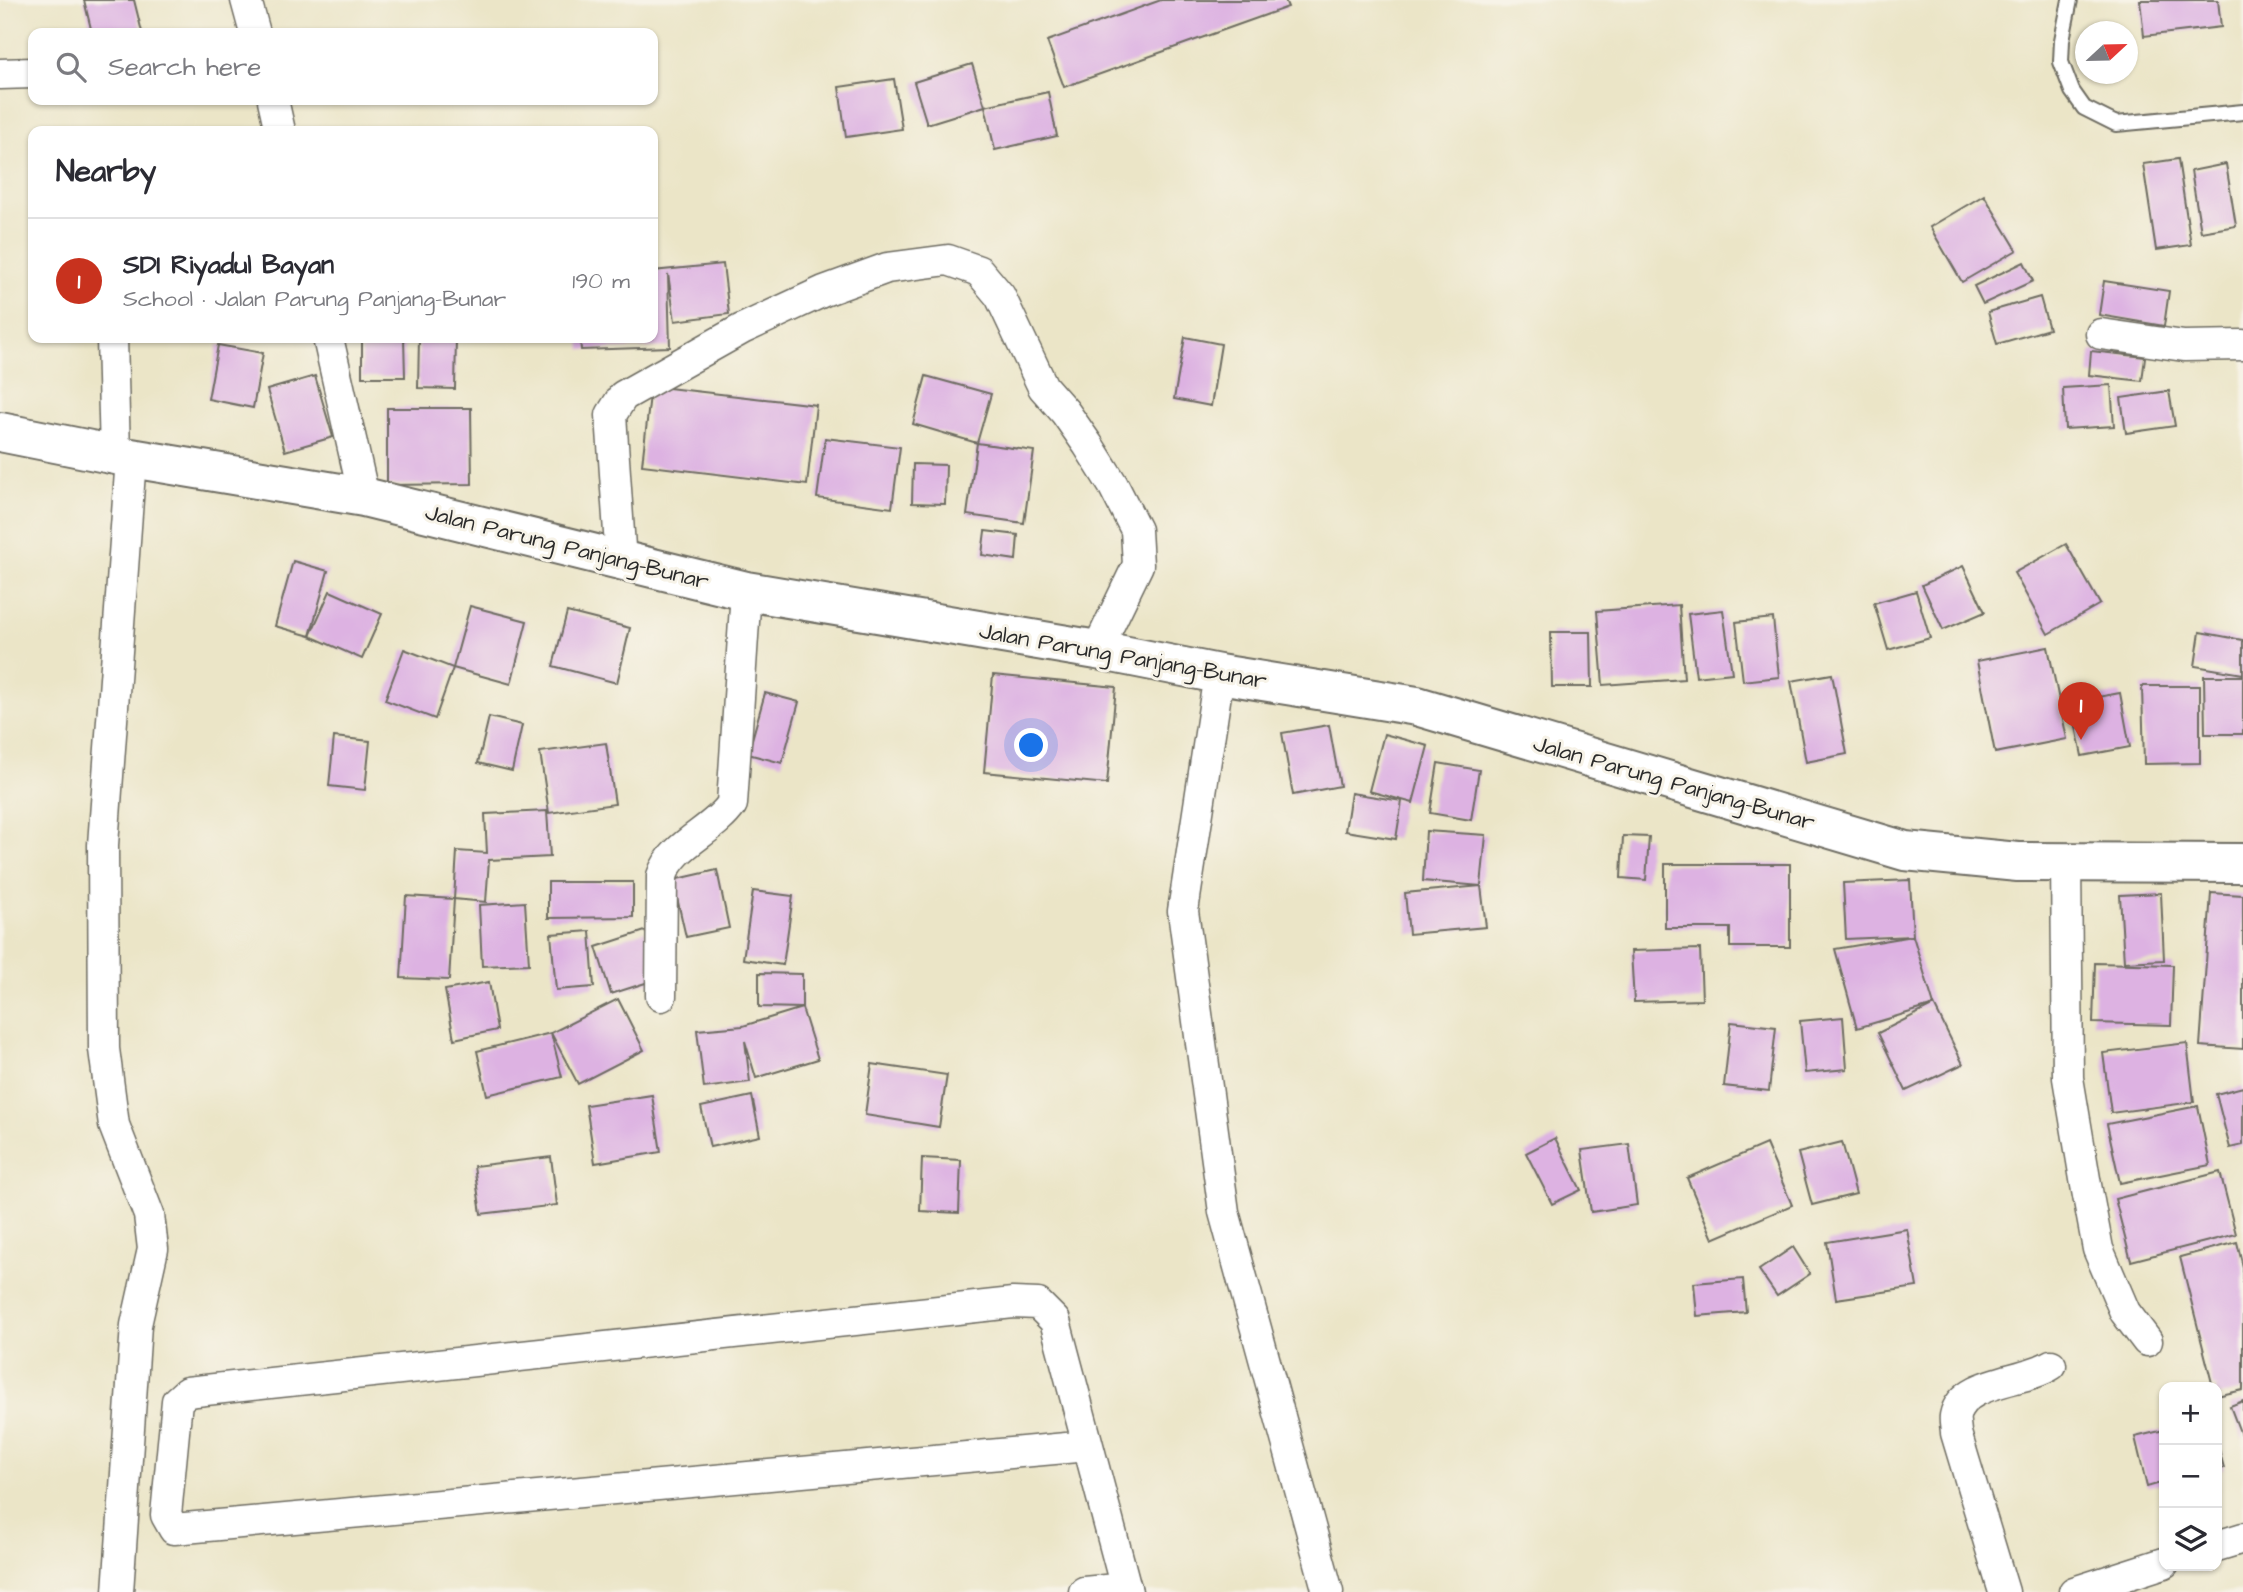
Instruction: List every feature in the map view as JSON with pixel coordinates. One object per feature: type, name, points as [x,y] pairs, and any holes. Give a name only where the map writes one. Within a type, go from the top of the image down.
[{"type":"main road","name":"Jalan Parung Panjang–Bunar","points":[[0,432],[364,497],[746,591],[1417,706],[1905,851],[2006,861],[2243,863]]},
{"type":"street","points":[[246,0],[254,28]]},
{"type":"street","points":[[0,74],[28,73]]},
{"type":"street","points":[[274,105],[279,126]]},
{"type":"street","points":[[621,562],[611,415],[623,396],[742,329],[824,291],[887,268],[948,260],[979,271],[1000,296],[1043,387],[1088,445],[1113,485],[1136,530],[1138,565],[1097,650]]},
{"type":"street","points":[[2101,334],[2184,345],[2243,345]]},
{"type":"street","points":[[112,343],[123,456],[103,845],[104,1049],[114,1125],[149,1215],[153,1250],[136,1325],[118,1592]]},
{"type":"street","points":[[329,343],[364,497]]},
{"type":"street","points":[[661,996],[662,876],[666,863],[724,817],[732,804],[746,591]]},
{"type":"street","points":[[1219,674],[1184,911],[1224,1212],[1328,1592]]},
{"type":"street","points":[[2066,861],[2068,1078],[2086,1185],[2098,1249],[2125,1312],[2147,1340]]},
{"type":"street","points":[[1084,1592],[1127,1590],[1055,1321],[1038,1304],[1013,1303],[187,1392],[177,1401],[166,1515],[174,1529],[1088,1446]]},
{"type":"street","points":[[2004,1592],[1956,1433],[1955,1417],[1961,1402],[1978,1390],[2041,1371],[2051,1365]]},
{"type":"street","points":[[2222,1544],[2243,1538]]},
{"type":"street","points":[[2074,1592],[2159,1565]]},
{"type":"lane","points":[[2070,0],[2062,40],[2061,62],[2072,91],[2084,108],[2116,124],[2243,112]]},
{"type":"building","points":[[84,0],[134,0],[141,28],[91,28]]},
{"type":"building","points":[[1161,0],[1285,0],[1288,7],[1064,87],[1047,41]]},
{"type":"building","points":[[2140,0],[2218,0],[2221,27],[2144,36]]},
{"type":"building","points":[[972,64],[985,106],[927,124],[914,82]]},
{"type":"building","points":[[894,79],[902,129],[846,137],[839,87]]},
{"type":"building","points":[[1048,92],[1057,136],[995,150],[985,106]]},
{"type":"building","points":[[2178,159],[2191,245],[2156,250],[2143,164]]},
{"type":"building","points":[[2226,164],[2236,226],[2201,232],[2191,171]]},
{"type":"building","points":[[1984,195],[2017,250],[1962,282],[1930,227]]},
{"type":"building","points":[[2024,262],[2033,281],[1983,304],[1974,286]]},
{"type":"building","points":[[723,264],[729,314],[675,321],[668,274],[670,347],[581,350],[580,343],[658,343],[658,270]]},
{"type":"building","points":[[2104,281],[2169,291],[2164,326],[2099,315]]},
{"type":"building","points":[[2040,297],[2049,329],[1997,344],[1988,312]]},
{"type":"building","points":[[1185,337],[1221,344],[1211,406],[1174,399]]},
{"type":"building","points":[[362,343],[404,343],[405,377],[362,377]]},
{"type":"building","points":[[419,343],[456,343],[455,389],[418,388]]},
{"type":"building","points":[[218,345],[263,353],[253,408],[208,399]]},
{"type":"building","points":[[2091,351],[2145,357],[2142,381],[2089,375]]},
{"type":"building","points":[[315,376],[333,437],[285,451],[267,390]]},
{"type":"building","points":[[926,376],[991,394],[977,443],[913,424]]},
{"type":"building","points":[[2111,385],[2114,426],[2065,429],[2063,388]]},
{"type":"building","points":[[651,386],[816,405],[807,485],[642,465]]},
{"type":"building","points":[[2169,391],[2175,426],[2126,433],[2121,398]]},
{"type":"building","points":[[387,408],[471,408],[472,484],[387,485]]},
{"type":"building","points":[[825,438],[900,447],[892,508],[817,498]]},
{"type":"building","points":[[977,443],[1034,451],[1024,523],[967,515]]},
{"type":"building","points":[[913,464],[946,465],[945,504],[912,503]]},
{"type":"building","points":[[985,531],[1018,535],[1016,560],[982,555]]},
{"type":"building","points":[[2066,544],[2100,604],[2048,634],[2014,573]]},
{"type":"building","points":[[293,561],[328,571],[310,636],[275,626]]},
{"type":"building","points":[[1963,566],[1985,612],[1943,630],[1922,585]]},
{"type":"building","points":[[330,591],[382,614],[362,659],[310,636]]},
{"type":"building","points":[[1916,591],[1930,638],[1888,650],[1874,603]]},
{"type":"building","points":[[1679,605],[1684,679],[1603,685],[1597,611]]},
{"type":"building","points":[[470,606],[527,621],[511,684],[453,668]]},
{"type":"building","points":[[1723,610],[1732,673],[1696,677],[1688,614]]},
{"type":"building","points":[[567,612],[630,628],[617,683],[553,666]]},
{"type":"building","points":[[1773,618],[1779,677],[1743,681],[1736,622]]},
{"type":"building","points":[[1551,632],[1591,632],[1592,687],[1552,687]]},
{"type":"building","points":[[2200,632],[2243,640],[2243,674],[2195,666]]},
{"type":"building","points":[[2048,647],[2067,739],[1995,753],[1977,661]]},
{"type":"building","points":[[404,649],[453,668],[435,719],[385,700]]},
{"type":"building","points":[[1832,674],[1847,754],[1806,762],[1791,681]]},
{"type":"building","points":[[993,675],[1116,687],[1107,784],[984,772]]},
{"type":"building","points":[[2204,676],[2243,676],[2243,734],[2205,734]]},
{"type":"building","points":[[2142,686],[2200,686],[2200,763],[2144,764]]},
{"type":"building","points":[[765,693],[799,702],[782,763],[748,754]]},
{"type":"building","points":[[2120,693],[2130,747],[2082,756],[2071,702]]},
{"type":"building","points":[[489,717],[522,725],[512,771],[478,763]]},
{"type":"building","points":[[1329,725],[1340,786],[1293,795],[1282,733]]},
{"type":"building","points":[[1384,734],[1428,746],[1413,803],[1369,791]]},
{"type":"building","points":[[334,737],[370,741],[365,790],[329,786]]},
{"type":"building","points":[[606,743],[615,804],[549,813],[540,752]]},
{"type":"building","points":[[1438,763],[1479,770],[1471,820],[1430,813]]},
{"type":"building","points":[[1351,793],[1402,801],[1396,839],[1345,831]]},
{"type":"building","points":[[547,811],[550,857],[489,860],[486,902],[454,899],[457,851],[487,853],[485,814]]},
{"type":"building","points":[[1426,831],[1486,835],[1481,886],[1423,881]]},
{"type":"building","points":[[1623,836],[1649,837],[1646,880],[1621,878]]},
{"type":"building","points":[[1665,864],[1790,864],[1790,947],[1730,947],[1730,928],[1665,928]]},
{"type":"building","points":[[717,870],[729,928],[686,937],[673,880]]},
{"type":"building","points":[[1910,880],[1913,936],[1846,939],[1843,883]]},
{"type":"building","points":[[548,882],[633,882],[633,917],[548,918]]},
{"type":"building","points":[[1481,886],[1486,927],[1409,934],[1405,893]]},
{"type":"building","points":[[753,891],[793,896],[783,965],[743,959]]},
{"type":"building","points":[[2161,893],[2164,960],[2124,962],[2120,895]]},
{"type":"building","points":[[2211,893],[2243,895],[2243,1049],[2200,1046]]},
{"type":"building","points":[[406,896],[454,899],[449,980],[401,978]]},
{"type":"building","points":[[525,902],[529,964],[482,966],[479,905]]},
{"type":"building","points":[[590,931],[594,987],[556,990],[551,934]]},
{"type":"building","points":[[645,931],[661,978],[611,994],[596,947]]},
{"type":"building","points":[[1913,936],[1934,1005],[1857,1028],[1835,949]]},
{"type":"building","points":[[1700,949],[1702,1000],[1634,1002],[1631,951]]},
{"type":"building","points":[[2095,963],[2173,965],[2171,1025],[2093,1023]]},
{"type":"building","points":[[759,973],[802,974],[802,1008],[759,1007]]},
{"type":"building","points":[[489,982],[497,1030],[454,1039],[445,990]]},
{"type":"building","points":[[618,999],[644,1050],[578,1084],[551,1033]]},
{"type":"building","points":[[1934,1005],[1963,1064],[1906,1091],[1878,1033]]},
{"type":"building","points":[[802,1008],[818,1059],[756,1078],[745,1041],[750,1082],[704,1088],[697,1030],[743,1026]]},
{"type":"building","points":[[1843,1017],[1847,1069],[1805,1073],[1800,1021]]},
{"type":"building","points":[[1731,1022],[1776,1027],[1769,1091],[1724,1086]]},
{"type":"building","points":[[551,1033],[562,1077],[487,1095],[477,1051]]},
{"type":"building","points":[[2187,1043],[2194,1102],[2111,1113],[2103,1053]]},
{"type":"building","points":[[872,1064],[947,1075],[939,1127],[865,1115]]},
{"type":"building","points":[[2243,1087],[2243,1145],[2230,1148],[2216,1094]]},
{"type":"building","points":[[652,1095],[661,1152],[595,1163],[586,1105]]},
{"type":"building","points":[[752,1096],[760,1136],[710,1147],[701,1107]]},
{"type":"building","points":[[2198,1106],[2210,1165],[2120,1183],[2107,1124]]},
{"type":"building","points":[[1555,1138],[1581,1190],[1552,1204],[1526,1153]]},
{"type":"building","points":[[1842,1142],[1856,1194],[1812,1205],[1798,1153]]},
{"type":"building","points":[[1629,1144],[1637,1205],[1591,1212],[1582,1150]]},
{"type":"building","points":[[1766,1144],[1792,1205],[1713,1239],[1687,1178]]},
{"type":"building","points":[[551,1157],[557,1205],[481,1214],[474,1166]]},
{"type":"building","points":[[922,1158],[961,1160],[959,1213],[920,1211]]},
{"type":"building","points":[[2220,1172],[2236,1234],[2131,1261],[2115,1199]]},
{"type":"building","points":[[1907,1229],[1917,1287],[1836,1299],[1827,1242]]},
{"type":"building","points":[[2237,1242],[2243,1267],[2243,1390],[2222,1395],[2222,1382],[2212,1382],[2180,1257]]},
{"type":"building","points":[[1793,1247],[1810,1274],[1777,1296],[1759,1270]]},
{"type":"building","points":[[1743,1279],[1746,1312],[1697,1316],[1694,1283]]},
{"type":"building","points":[[2243,1401],[2243,1440],[2230,1406]]},
{"type":"building","points":[[2159,1431],[2159,1483],[2147,1487],[2135,1437]]},
{"type":"place","name":"SDI Riyadul Bayan","points":[[2081,740]]}]
